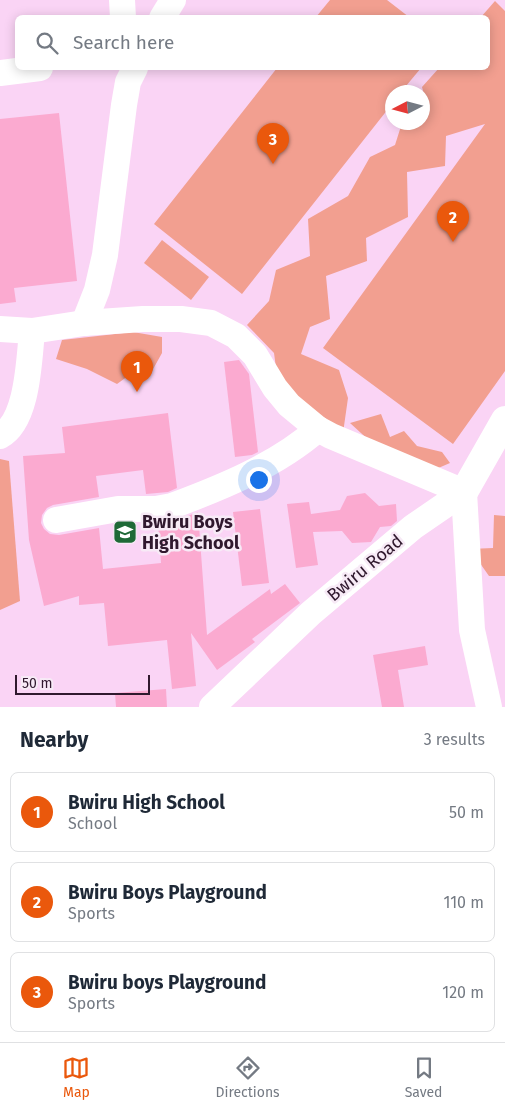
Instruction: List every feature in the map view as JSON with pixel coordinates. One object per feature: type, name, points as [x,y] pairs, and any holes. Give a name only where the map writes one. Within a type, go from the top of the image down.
[{"type":"main road","name":"Bwiru Road","points":[[464,492],[505,420]]},
{"type":"street","points":[[122,0],[123,15]]},
{"type":"street","points":[[164,15],[173,0]]},
{"type":"street","points":[[0,73],[24,70]]},
{"type":"street","points":[[84,323],[97,290],[105,255],[121,122],[130,72]]},
{"type":"street","points":[[0,329],[32,331],[84,323],[143,319],[181,319],[211,323],[236,336],[254,355],[289,405],[318,429],[464,492],[472,630],[489,707]]},
{"type":"street","points":[[0,436],[7,432],[16,418],[24,397],[32,331]]},
{"type":"street","points":[[56,520],[118,509],[172,506],[260,468],[300,445],[318,429]]},
{"type":"street","name":"Bwiru Road","points":[[212,707],[318,607],[413,527],[464,492]]},
{"type":"shaded area","points":[[330,0],[387,0],[406,15],[318,15]]},
{"type":"shaded area","points":[[495,1],[505,11],[505,371],[453,444],[323,348],[485,124],[446,136],[445,166],[407,172],[408,217],[366,238],[367,261],[326,276],[330,319],[310,327],[301,354],[339,370],[348,398],[343,433],[278,383],[274,353],[247,325],[269,301],[276,270],[310,256],[308,219],[348,196],[370,157],[395,145],[400,130],[430,130],[430,85],[424,85],[437,70],[490,70],[490,15],[483,15]]},
{"type":"shaded area","points":[[275,70],[419,70],[407,85],[385,85],[385,113],[242,294],[154,224]]},
{"type":"shaded area","points":[[162,240],[209,277],[191,300],[144,263]]},
{"type":"shaded area","points":[[133,332],[162,337],[162,353],[152,371],[139,368],[117,384],[87,369],[56,359],[62,340]]},
{"type":"shaded area","points":[[381,414],[390,437],[404,431],[417,446],[442,452],[450,463],[436,469],[373,444],[350,423]]},
{"type":"shaded area","points":[[0,459],[9,461],[20,601],[0,610]]},
{"type":"shaded area","points":[[494,515],[505,516],[505,576],[489,576],[470,549],[493,548]]},
{"type":"building","points":[[59,113],[77,281],[14,288],[16,302],[0,304],[0,119]]},
{"type":"building","points":[[239,360],[249,374],[258,452],[252,455],[235,457],[224,362]]},
{"type":"building","points":[[168,413],[177,488],[168,492],[146,494],[143,470],[96,476],[99,497],[53,505],[47,508],[42,515],[41,523],[44,529],[50,534],[59,535],[99,528],[103,569],[161,563],[158,524],[177,520],[198,512],[207,635],[270,589],[271,594],[285,584],[300,603],[252,639],[255,642],[217,670],[191,633],[196,686],[172,689],[167,640],[108,646],[104,603],[79,605],[79,596],[44,606],[29,540],[23,456],[65,453],[62,427]]},
{"type":"building","points":[[365,493],[379,506],[396,504],[397,521],[391,526],[380,527],[371,542],[352,543],[342,531],[313,532],[318,565],[296,568],[287,504],[309,502],[311,514],[340,510],[347,496]]},
{"type":"building","points":[[260,509],[269,583],[242,586],[233,512]]},
{"type":"building","points":[[425,646],[428,665],[398,670],[404,707],[382,707],[373,655]]},
{"type":"building","points":[[166,689],[167,707],[116,707],[115,693]]},
{"type":"place","name":"Bwiru boys Playground","points":[[273,164]]},
{"type":"place","name":"Bwiru Boys Playground","points":[[453,242]]},
{"type":"place","name":"Bwiru High School","points":[[137,392]]},
{"type":"place","name":"Bwiru Boys High School","points":[[125,532]]}]
